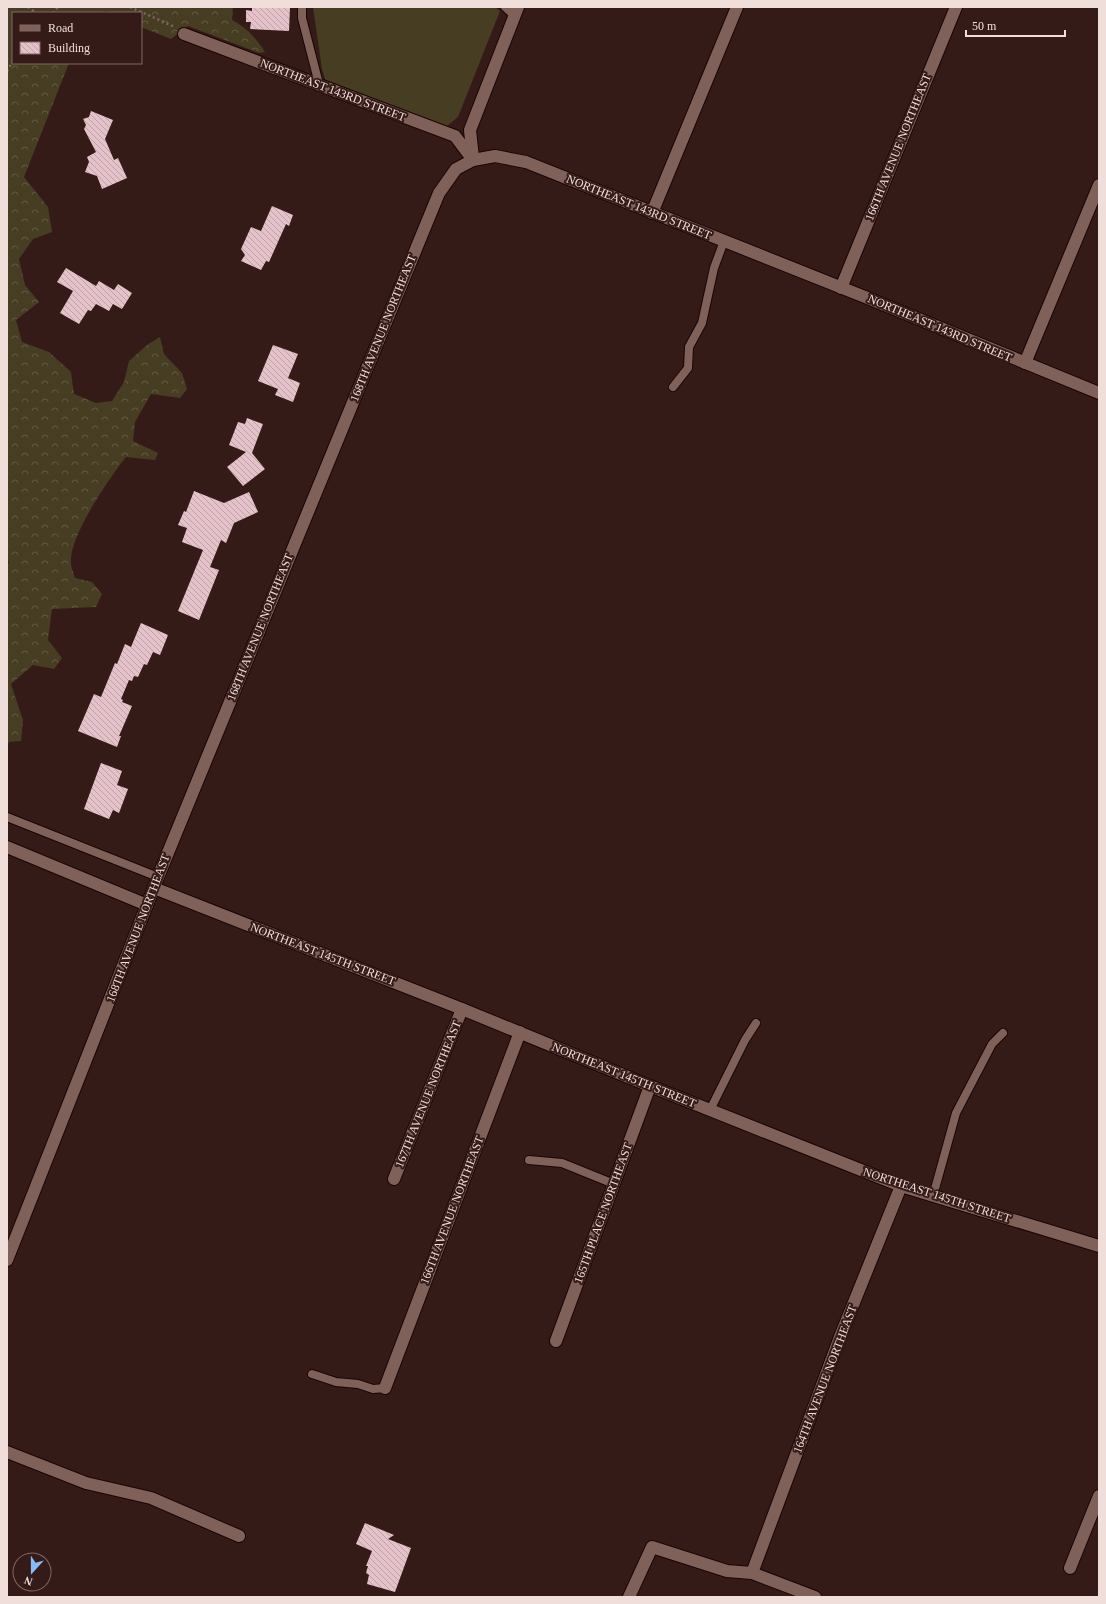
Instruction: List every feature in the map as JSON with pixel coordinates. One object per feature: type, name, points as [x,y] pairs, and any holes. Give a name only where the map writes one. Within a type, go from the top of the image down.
[{"type":"street","points":[[652,213],[737,7]]},
{"type":"street","name":"166TH AVENUE NORTHEAST","points":[[841,288],[956,7]]},
{"type":"street","points":[[473,160],[470,130],[516,11]]},
{"type":"street","name":"NORTHEAST 143RD STREET","points":[[184,34],[455,136],[473,160],[494,156],[526,162],[1099,393]]},
{"type":"street","name":"168TH AVENUE NORTHEAST","points":[[7,1260],[147,905],[438,193],[456,169],[473,160]]},
{"type":"street","points":[[1025,363],[1099,185]]},
{"type":"street","points":[[7,847],[147,905]]},
{"type":"street","name":"NORTHEAST 145TH STREET","points":[[156,883],[650,1086],[901,1186],[1099,1246]]},
{"type":"street","name":"167TH AVENUE NORTHEAST","points":[[394,1179],[462,1009]]},
{"type":"street","name":"166TH AVENUE NORTHEAST","points":[[384,1388],[520,1032]]},
{"type":"street","name":"165TH PLACE NORTHEAST","points":[[556,1340],[650,1086]]},
{"type":"street","name":"164TH AVENUE NORTHEAST","points":[[752,1573],[840,1337],[901,1186]]},
{"type":"street","points":[[7,1452],[86,1483],[151,1498],[239,1536]]},
{"type":"street","points":[[1070,1568],[1099,1496]]},
{"type":"street","points":[[629,1597],[652,1547],[727,1571],[752,1573],[815,1597]]},
{"type":"lane","points":[[302,7],[302,18],[319,84]]},
{"type":"lane","points":[[505,7],[516,11]]},
{"type":"lane","points":[[673,387],[688,368],[688,347],[702,322],[714,268],[724,241]]},
{"type":"lane","points":[[7,816],[156,883]]},
{"type":"lane","points":[[710,1110],[745,1040],[756,1023]]},
{"type":"lane","points":[[932,1196],[956,1113],[992,1044],[1003,1033]]},
{"type":"lane","points":[[529,1160],[562,1164],[614,1184]]},
{"type":"lane","points":[[312,1374],[336,1382],[358,1384],[373,1390],[384,1388]]},
{"type":"path","points":[[130,7],[171,24],[184,34]]},
{"type":"green space","points":[[7,7],[233,7],[232,20],[251,34],[265,52],[259,53],[188,26],[171,39],[142,27],[142,12],[12,12],[12,64],[69,64],[24,177],[48,207],[52,232],[33,239],[19,259],[25,285],[39,302],[16,320],[22,342],[49,352],[71,372],[74,394],[96,403],[112,401],[124,382],[129,361],[147,345],[160,337],[164,354],[182,373],[187,389],[180,398],[151,394],[135,422],[133,441],[158,453],[155,460],[126,457],[110,478],[91,508],[76,539],[72,552],[71,563],[75,578],[92,582],[102,594],[96,607],[52,609],[48,640],[62,658],[54,669],[33,665],[11,684],[23,720],[21,741],[9,742],[7,746],[7,565],[9,563],[7,558]]},
{"type":"green space","points":[[313,7],[495,7],[500,11],[458,117],[447,126],[439,125],[326,82],[322,69]]},
{"type":"building","points":[[252,7],[290,7],[289,31],[250,29],[251,22],[246,22],[246,10],[252,11]]},
{"type":"building","points":[[91,111],[113,120],[105,139],[114,160],[118,158],[127,178],[102,189],[97,176],[85,172],[89,162],[87,157],[96,152],[84,129],[86,125],[83,119],[89,117]]},
{"type":"building","points":[[272,206],[293,215],[289,226],[286,224],[269,262],[266,261],[261,270],[241,261],[245,255],[241,249],[251,227],[261,231]]},
{"type":"building","points":[[66,268],[96,286],[99,281],[114,290],[118,284],[132,293],[122,309],[113,304],[109,311],[96,304],[91,311],[88,310],[79,324],[60,313],[73,291],[57,282]]},
{"type":"building","points":[[273,345],[298,354],[288,378],[300,383],[293,402],[275,395],[278,389],[258,381]]},
{"type":"building","points":[[247,418],[263,424],[252,453],[265,469],[243,486],[227,467],[246,452],[229,445],[238,422],[245,424]]},
{"type":"building","points":[[194,491],[224,503],[249,492],[258,512],[234,523],[226,543],[221,540],[210,567],[219,570],[199,620],[178,611],[203,550],[182,542],[187,528],[178,525],[184,511],[186,512]]},
{"type":"building","points":[[141,623],[168,635],[160,655],[153,652],[147,665],[144,664],[138,677],[134,676],[132,681],[129,680],[121,699],[123,700],[122,702],[132,706],[119,736],[121,736],[117,747],[78,731],[94,694],[101,697],[115,663],[117,664],[125,644],[131,647]]},
{"type":"building","points":[[101,763],[122,771],[117,785],[128,789],[119,813],[113,810],[109,819],[84,809]]},
{"type":"building","points":[[365,1523],[394,1535],[388,1539],[411,1548],[395,1592],[367,1584],[369,1575],[366,1573],[368,1566],[366,1566],[372,1551],[356,1544]]}]
